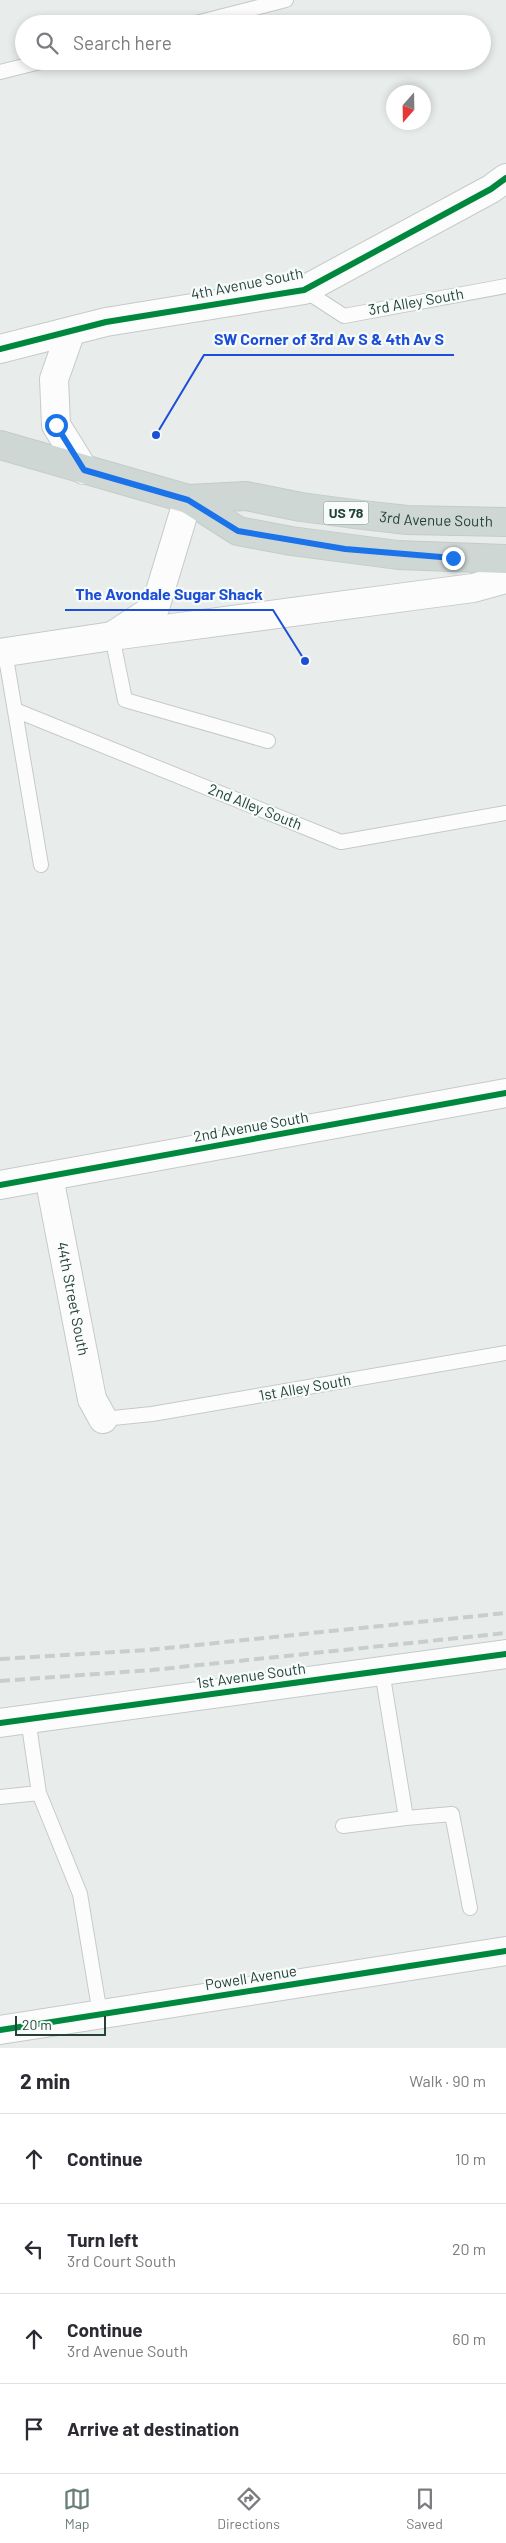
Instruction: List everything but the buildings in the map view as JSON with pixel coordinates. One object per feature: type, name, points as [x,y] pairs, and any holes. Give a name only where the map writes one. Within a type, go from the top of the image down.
[{"type":"main road","name":"US 78","points":[[0,444],[188,500],[238,531],[291,541],[398,555],[506,558]]},
{"type":"main road","name":"3rd Avenue South","points":[[188,500],[246,496],[301,507],[354,514],[426,521],[506,522]]},
{"type":"street","name":"4th Avenue South","points":[[0,349],[106,322],[304,290],[491,189],[506,178]]},
{"type":"street","points":[[70,331],[54,379],[56,425],[84,470]]},
{"type":"street","points":[[112,636],[156,608],[188,500]]},
{"type":"street","points":[[2,653],[112,636],[472,588],[506,579]]},
{"type":"street","name":"2nd Avenue South","points":[[0,1185],[506,1093]]},
{"type":"street","name":"44th Street South","points":[[49,1177],[92,1399],[103,1419]]},
{"type":"street","name":"1st Avenue South","points":[[0,1723],[506,1654]]},
{"type":"street","name":"Powell Avenue","points":[[0,2030],[506,1951]]},
{"type":"lane","points":[[227,15],[286,0]]},
{"type":"lane","points":[[0,72],[15,68]]},
{"type":"lane","name":"3rd Alley South","points":[[304,290],[344,316],[506,286]]},
{"type":"lane","points":[[112,636],[125,700],[268,741]]},
{"type":"lane","points":[[2,653],[15,710],[41,865]]},
{"type":"lane","name":"2nd Alley South","points":[[15,710],[341,842],[506,813]]},
{"type":"lane","name":"1st Alley South","points":[[103,1419],[152,1414],[506,1353]]},
{"type":"lane","points":[[382,1671],[406,1818]]},
{"type":"lane","points":[[28,1719],[39,1792],[80,1894],[100,2014]]},
{"type":"lane","points":[[0,1797],[39,1792]]},
{"type":"lane","points":[[343,1826],[452,1814],[470,1908]]},
{"type":"railway","points":[[0,1659],[148,1650],[506,1613]]},
{"type":"railway","points":[[0,1681],[152,1670],[506,1633]]},
{"type":"cycle path","points":[[0,349],[106,322],[304,290],[491,189],[506,178]]},
{"type":"cycle path","points":[[0,1185],[506,1093]]},
{"type":"cycle path","points":[[0,1723],[506,1654]]},
{"type":"cycle path","points":[[0,2030],[506,1951]]},
{"type":"place","name":"SW Corner of 3rd Av S & 4th Av S","points":[[156,435]]},
{"type":"place","name":"The Avondale Sugar Shack","points":[[305,661]]},
{"type":"route","points":[[56,425],[84,470],[188,500],[238,531],[345,549],[398,555],[453,558]]}]
